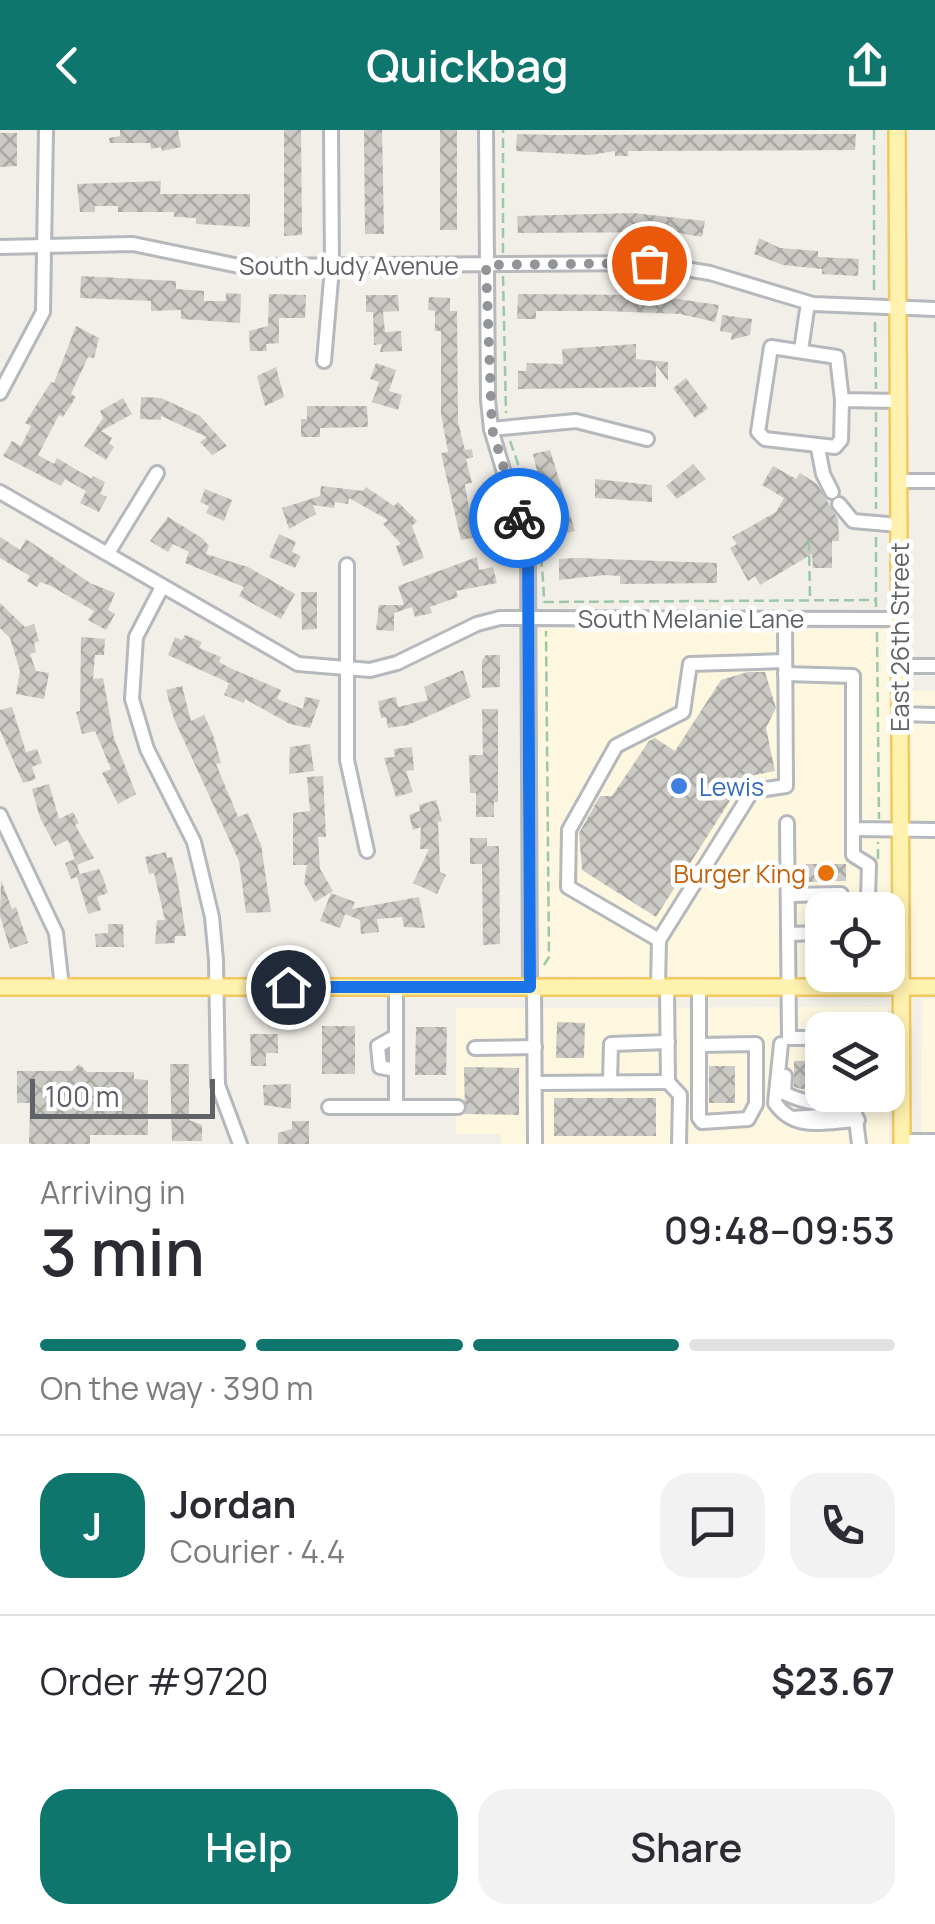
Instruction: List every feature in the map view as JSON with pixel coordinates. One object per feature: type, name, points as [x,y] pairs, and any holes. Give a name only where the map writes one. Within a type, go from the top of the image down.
[{"type":"main road","name":"East 26th Street","points":[[897,130],[900,892]]},
{"type":"main road","points":[[0,988],[805,987]]},
{"type":"main road","points":[[905,988],[935,987]]},
{"type":"main road","name":"East 26th Street","points":[[901,992],[902,1143]]},
{"type":"street","points":[[0,393],[43,312],[46,130]]},
{"type":"street","points":[[324,361],[332,268],[331,130]]},
{"type":"street","points":[[486,130],[492,429],[528,552],[535,1144]]},
{"type":"street","name":"South Judy Avenue","points":[[0,248],[134,244],[239,266],[649,263],[710,273],[808,303],[935,309]]},
{"type":"street","points":[[801,350],[808,303]]},
{"type":"street","points":[[771,347],[801,350],[837,357],[842,400],[839,444],[818,448],[765,440],[758,432],[771,347]]},
{"type":"street","points":[[842,400],[898,402]]},
{"type":"street","points":[[492,429],[576,421],[647,439]]},
{"type":"street","points":[[818,448],[822,474],[854,521],[899,525]]},
{"type":"street","points":[[108,553],[157,474]]},
{"type":"street","points":[[898,481],[935,481]]},
{"type":"street","name":"South Melanie Lane","points":[[0,492],[269,652],[298,664],[345,670],[398,663],[477,624],[529,617],[899,619]]},
{"type":"street","points":[[347,565],[348,760],[367,850]]},
{"type":"street","points":[[162,587],[136,637],[132,699],[148,749],[194,842],[212,916],[218,1086],[240,1144]]},
{"type":"street","points":[[679,1144],[680,1095],[668,1082],[659,940],[752,790],[786,786],[786,618]]},
{"type":"street","points":[[659,940],[568,887],[571,824],[616,746],[683,712],[690,664],[786,668],[852,676],[852,855],[869,865],[868,892]]},
{"type":"street","points":[[899,666],[935,666]]},
{"type":"street","points":[[900,714],[935,715]]},
{"type":"street","points":[[0,815],[56,933],[62,987]]},
{"type":"street","points":[[787,823],[789,987],[775,1103],[798,1124],[854,1120]]},
{"type":"street","points":[[852,830],[935,830]]},
{"type":"street","points":[[788,895],[805,895]]},
{"type":"street","points":[[788,934],[805,934]]},
{"type":"street","points":[[396,987],[396,1107]]},
{"type":"street","points":[[699,987],[702,1122],[743,1121],[751,1116],[756,1104],[756,1044]]},
{"type":"street","points":[[699,1044],[805,1040]]},
{"type":"street","points":[[610,1082],[610,1044],[668,1042]]},
{"type":"street","points":[[785,1042],[784,1093],[805,1099]]},
{"type":"street","points":[[475,1048],[534,1047]]},
{"type":"street","points":[[534,1083],[668,1082]]},
{"type":"street","points":[[329,1106],[458,1107]]},
{"type":"street","points":[[853,1112],[859,1144]]},
{"type":"street","points":[[902,1143],[935,1141]]},
{"type":"path","points":[[874,130],[878,864]]},
{"type":"path","points":[[809,541],[810,602]]},
{"type":"path","points":[[544,602],[876,600]]},
{"type":"shaded area","points":[[538,628],[891,629],[890,892],[805,892],[805,977],[538,976]]},
{"type":"shaded area","points":[[910,691],[935,691],[935,979],[912,979]]},
{"type":"shaded area","points":[[922,999],[935,999],[935,1144],[921,1144]]},
{"type":"shaded area","points":[[888,1007],[888,1012],[805,1012],[805,1112],[889,1112],[889,1144],[501,1144],[500,1134],[456,1134],[456,1008]]},
{"type":"building","points":[[120,130],[178,130],[181,147],[162,151],[161,147],[151,149],[150,143],[110,143],[109,138],[120,136]]},
{"type":"building","points":[[284,130],[301,130],[302,235],[284,236]]},
{"type":"building","points":[[364,130],[382,130],[384,234],[365,234]]},
{"type":"building","points":[[440,130],[457,130],[457,230],[440,230]]},
{"type":"building","points":[[0,133],[17,133],[17,166],[0,167]]},
{"type":"building","points":[[517,134],[856,134],[855,150],[628,151],[628,156],[615,156],[615,151],[590,155],[516,151]]},
{"type":"building","points":[[161,181],[160,194],[250,194],[250,227],[196,224],[196,218],[174,217],[174,212],[118,212],[118,206],[95,206],[95,212],[80,212],[77,184]]},
{"type":"building","points":[[633,213],[705,221],[702,237],[674,232],[518,233],[517,216]]},
{"type":"building","points":[[759,238],[780,248],[818,251],[818,257],[859,259],[858,276],[822,274],[822,269],[783,265],[754,254]]},
{"type":"building","points":[[81,276],[176,281],[176,289],[204,291],[204,301],[226,301],[226,293],[241,294],[240,323],[181,319],[181,310],[151,311],[151,301],[80,298]]},
{"type":"building","points":[[269,294],[306,295],[305,318],[279,318],[279,343],[266,344],[267,351],[250,351],[249,331],[268,326]]},
{"type":"building","points":[[518,294],[650,295],[719,305],[715,322],[680,314],[606,311],[536,311],[536,319],[517,319]]},
{"type":"building","points":[[366,295],[398,295],[399,311],[383,312],[385,332],[401,331],[402,351],[380,352],[382,344],[374,345],[373,312],[366,312]]},
{"type":"building","points":[[429,297],[450,298],[450,311],[457,311],[458,422],[465,450],[472,449],[473,457],[466,459],[472,483],[465,484],[470,515],[483,512],[487,535],[461,540],[441,453],[448,452],[441,414],[441,331],[435,331],[435,311],[428,310]]},
{"type":"building","points":[[722,315],[752,319],[750,335],[731,340],[732,333],[720,331]]},
{"type":"building","points":[[76,326],[99,338],[94,358],[88,357],[71,394],[76,397],[63,417],[59,415],[38,455],[54,464],[57,458],[92,479],[93,476],[105,482],[100,494],[107,497],[99,512],[80,503],[86,491],[65,479],[61,486],[3,456],[12,441],[21,446],[31,426],[25,423],[51,382],[54,383]]},
{"type":"building","points":[[636,344],[636,359],[668,362],[668,381],[656,365],[656,387],[518,389],[518,371],[526,371],[527,363],[563,364],[562,349]]},
{"type":"building","points":[[376,363],[396,370],[389,391],[402,395],[398,410],[372,402],[379,382],[370,379]]},
{"type":"building","points":[[276,367],[284,397],[265,406],[257,376]]},
{"type":"building","points":[[686,378],[708,408],[695,418],[673,388]]},
{"type":"building","points":[[141,397],[161,398],[200,416],[227,446],[212,455],[200,442],[207,437],[161,416],[161,420],[140,419]]},
{"type":"building","points":[[123,398],[132,414],[101,431],[112,438],[109,443],[114,447],[106,460],[84,446],[103,418],[100,411]]},
{"type":"building","points":[[307,406],[367,406],[368,427],[320,428],[320,437],[301,437],[301,419],[307,419]]},
{"type":"building","points":[[550,450],[575,531],[556,535],[547,488],[541,489],[533,454]]},
{"type":"building","points":[[693,464],[706,479],[677,499],[666,486]]},
{"type":"building","points":[[773,466],[796,479],[800,473],[817,484],[838,519],[839,541],[832,541],[832,568],[813,568],[812,554],[760,585],[755,576],[748,581],[730,548],[737,544],[732,537],[776,512],[784,498],[762,485]]},
{"type":"building","points":[[595,479],[652,485],[652,502],[595,498]]},
{"type":"building","points":[[321,486],[363,491],[366,487],[394,506],[398,502],[417,521],[412,526],[424,558],[403,566],[396,546],[401,544],[383,524],[388,520],[349,498],[348,504],[335,502],[334,508],[313,505],[316,514],[289,529],[282,508],[320,496]]},
{"type":"building","points":[[205,489],[232,500],[224,521],[206,513],[209,506],[200,502]]},
{"type":"building","points":[[168,517],[202,538],[209,546],[206,554],[248,567],[295,594],[281,619],[239,596],[244,587],[185,563],[189,552],[173,544],[168,552],[150,541]]},
{"type":"building","points":[[279,534],[296,542],[292,552],[301,556],[295,568],[269,557]]},
{"type":"building","points":[[0,537],[20,550],[26,539],[90,583],[115,593],[108,610],[115,614],[106,630],[88,620],[94,611],[51,586],[40,582],[37,587],[27,581],[30,576],[0,558]]},
{"type":"building","points":[[477,557],[479,570],[493,567],[497,583],[456,591],[458,597],[430,607],[432,613],[415,617],[412,607],[394,613],[394,631],[376,630],[379,605],[404,605],[398,586]]},
{"type":"building","points":[[559,559],[717,563],[717,583],[620,584],[620,576],[606,575],[559,580]]},
{"type":"building","points":[[301,592],[317,592],[317,629],[302,630]]},
{"type":"building","points":[[0,603],[25,627],[34,624],[39,641],[34,643],[36,652],[30,654],[36,671],[49,673],[44,699],[16,694],[20,671],[10,638],[0,628]]},
{"type":"building","points":[[185,635],[202,642],[199,648],[221,657],[219,662],[281,690],[277,699],[303,709],[305,697],[320,700],[310,728],[290,724],[245,699],[244,703],[224,695],[229,683],[168,655],[175,637],[182,640]]},
{"type":"building","points":[[81,637],[105,639],[104,655],[95,655],[93,679],[103,678],[114,738],[136,794],[118,804],[102,773],[111,769],[95,731],[82,734],[76,712],[80,711]]},
{"type":"building","points":[[486,655],[500,655],[500,687],[482,688],[482,660]]},
{"type":"building","points":[[463,670],[471,697],[408,725],[388,728],[386,717],[381,718],[378,701],[396,697],[398,707],[428,700],[424,687]]},
{"type":"building","name":"Lewis","points":[[748,672],[765,672],[776,708],[766,728],[775,771],[745,777],[656,917],[582,870],[579,833],[600,796],[612,796],[649,741],[655,738],[675,751],[721,680]]},
{"type":"building","points":[[182,686],[191,721],[204,715],[213,735],[221,763],[216,764],[238,817],[248,813],[261,845],[271,912],[246,913],[239,861],[174,719],[166,690]]},
{"type":"building","points":[[12,707],[26,752],[37,749],[42,763],[32,767],[36,779],[23,783],[0,730],[0,710]]},
{"type":"building","points":[[482,709],[498,709],[498,802],[494,802],[494,817],[476,817],[476,793],[470,793],[469,755],[483,755]]},
{"type":"building","points":[[310,744],[314,771],[289,774],[290,747]]},
{"type":"building","points":[[412,747],[414,770],[406,771],[413,792],[396,797],[384,758],[395,757],[394,749]]},
{"type":"building","points":[[323,776],[326,837],[318,837],[320,869],[333,891],[315,902],[304,883],[307,865],[293,865],[293,813],[310,811],[307,777]]},
{"type":"building","points":[[49,784],[59,819],[73,812],[79,823],[75,825],[94,858],[77,865],[68,840],[55,846],[40,818],[32,789]]},
{"type":"building","points":[[436,800],[442,821],[438,822],[440,872],[446,875],[437,894],[413,883],[429,849],[420,849],[421,827],[413,830],[409,815],[420,811],[419,805]]},
{"type":"building","points":[[470,838],[487,838],[487,846],[499,846],[500,944],[483,945],[482,864],[470,864]]},
{"type":"building","points":[[166,852],[167,858],[172,857],[177,877],[186,936],[175,936],[175,943],[155,944],[157,920],[165,920],[154,873],[149,874],[145,857]]},
{"type":"building","points":[[75,859],[80,874],[99,869],[108,893],[97,897],[101,910],[88,914],[77,877],[71,879],[65,863]]},
{"type":"building","name":"Burger King","points":[[806,864],[846,864],[846,881],[806,882]]},
{"type":"building","points":[[1,880],[12,909],[16,907],[28,943],[10,949],[0,916]]},
{"type":"building","points":[[331,893],[355,902],[352,909],[419,897],[425,928],[404,927],[402,917],[377,919],[379,932],[361,934],[360,920],[345,914],[340,928],[320,921]]},
{"type":"building","points":[[108,924],[123,924],[124,947],[96,947],[95,934],[108,933]]},
{"type":"building","points":[[557,1022],[585,1023],[584,1058],[556,1058]]},
{"type":"building","points":[[322,1026],[355,1026],[355,1074],[322,1074]]},
{"type":"building","points":[[416,1027],[447,1027],[446,1075],[415,1075]]},
{"type":"building","points":[[250,1034],[278,1034],[278,1053],[266,1053],[266,1066],[251,1066]]},
{"type":"building","points":[[794,1061],[805,1061],[805,1090],[794,1087]]},
{"type":"building","points":[[79,1064],[87,1072],[134,1072],[134,1079],[148,1080],[148,1135],[90,1135],[90,1144],[29,1144],[30,1103],[17,1103],[17,1071],[72,1071]]},
{"type":"building","points":[[170,1064],[189,1064],[189,1120],[202,1125],[202,1141],[172,1141]]},
{"type":"building","points":[[709,1066],[735,1066],[735,1103],[709,1103]]},
{"type":"building","points":[[464,1067],[519,1068],[519,1115],[465,1114]]},
{"type":"building","points":[[291,1084],[291,1109],[264,1105],[263,1085]]},
{"type":"building","points":[[554,1098],[656,1098],[656,1136],[554,1136]]},
{"type":"building","points":[[292,1121],[309,1121],[309,1144],[278,1144],[278,1133],[292,1129]]},
{"type":"way so far","points":[[519,518],[492,429],[488,400],[486,265],[649,263]]},
{"type":"place","name":"Lewis","points":[[679,786]]},
{"type":"place","name":"Burger King","points":[[826,873]]},
{"type":"route","points":[[288,987],[530,987],[528,552],[519,518]]}]
